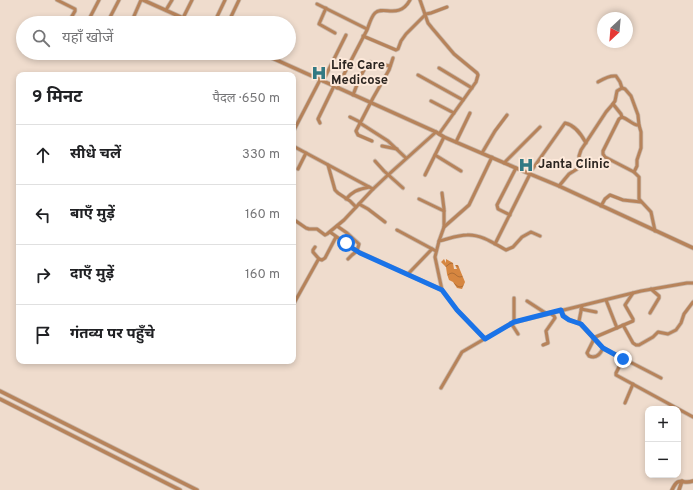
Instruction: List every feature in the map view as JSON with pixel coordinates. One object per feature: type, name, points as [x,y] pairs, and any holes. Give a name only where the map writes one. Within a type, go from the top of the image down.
[{"type":"street","points":[[58,0],[75,9],[72,16]]},
{"type":"street","points":[[91,16],[99,0]]},
{"type":"street","points":[[111,16],[119,0]]},
{"type":"street","points":[[135,16],[144,0],[179,16]]},
{"type":"street","points":[[166,10],[172,0]]},
{"type":"street","points":[[184,16],[192,0]]},
{"type":"street","points":[[217,16],[225,0]]},
{"type":"street","points":[[231,16],[239,0]]},
{"type":"street","points":[[320,123],[318,119],[374,14],[378,11],[402,9],[410,0]]},
{"type":"street","points":[[296,221],[306,228],[317,229],[325,235],[330,232],[406,158],[437,133],[454,113],[476,82],[478,75],[477,73],[454,54],[428,23],[420,0]]},
{"type":"street","points":[[317,4],[367,29]]},
{"type":"street","points":[[363,36],[396,50],[406,34],[426,14],[447,6]]},
{"type":"street","points":[[318,24],[326,8]]},
{"type":"street","points":[[314,22],[336,33]]},
{"type":"street","points":[[296,126],[346,35]]},
{"type":"street","points":[[372,141],[356,134],[356,131],[386,75],[393,58]]},
{"type":"street","points":[[277,60],[444,137],[560,186],[693,248]]},
{"type":"street","points":[[353,95],[367,64],[370,62],[390,66]]},
{"type":"street","points":[[439,68],[472,88]]},
{"type":"street","points":[[418,75],[463,100]]},
{"type":"street","points":[[598,82],[606,78],[616,76],[622,88],[626,89],[631,96],[638,115],[641,132],[641,148],[634,172]]},
{"type":"street","points":[[560,186],[569,174],[577,170],[580,166],[580,153],[606,112],[613,104],[617,91],[622,88]]},
{"type":"street","points":[[431,101],[454,113]]},
{"type":"street","points":[[613,104],[622,117],[637,126],[639,125]]},
{"type":"street","points":[[456,142],[470,113]]},
{"type":"street","points":[[482,153],[507,115]]},
{"type":"street","points":[[350,117],[388,141],[406,158]]},
{"type":"street","points":[[622,117],[619,119],[603,151],[603,154],[604,157],[634,172],[639,177],[638,196],[641,202],[651,212],[655,231]]},
{"type":"street","points":[[495,244],[530,174],[565,123],[573,126],[586,142]]},
{"type":"street","points":[[504,162],[540,127]]},
{"type":"street","points":[[425,175],[444,137]]},
{"type":"street","points":[[382,146],[397,149]]},
{"type":"street","points":[[296,148],[373,189]]},
{"type":"street","points":[[298,169],[306,153]]},
{"type":"street","points":[[435,155],[461,171]]},
{"type":"street","points":[[444,227],[468,205],[492,157]]},
{"type":"street","points":[[375,161],[402,188]]},
{"type":"street","points":[[328,165],[335,190],[352,203],[368,209],[385,222]]},
{"type":"street","points":[[510,215],[499,210],[497,205],[516,168]]},
{"type":"street","points":[[346,198],[352,192],[369,187]]},
{"type":"street","points":[[442,193],[444,227],[435,257],[442,290],[457,310],[485,339]]},
{"type":"street","points":[[601,206],[605,199],[610,195],[623,200],[641,202]]},
{"type":"street","points":[[419,199],[444,211]]},
{"type":"street","points":[[337,226],[358,244],[357,251],[348,259]]},
{"type":"street","points":[[397,230],[436,252]]},
{"type":"street","points":[[330,232],[357,251],[442,290]]},
{"type":"street","points":[[439,241],[466,235],[475,236],[487,240],[506,250],[513,247],[522,237],[531,232],[540,236]]},
{"type":"street","points":[[296,299],[315,264],[319,259],[322,260],[325,258],[336,237]]},
{"type":"street","points":[[315,247],[313,252],[319,259]]},
{"type":"street","points":[[408,274],[432,249]]},
{"type":"street","points":[[441,388],[462,352],[513,323],[561,310],[582,308],[633,293],[693,283]]},
{"type":"street","points":[[650,313],[659,298],[658,294],[651,290]]},
{"type":"street","points":[[593,338],[632,321],[633,319],[625,303],[633,293]]},
{"type":"street","points":[[514,298],[513,323],[518,334]]},
{"type":"street","points":[[606,300],[617,328]]},
{"type":"street","points":[[527,302],[554,316],[555,318],[546,331],[548,343],[543,345]]},
{"type":"street","points":[[623,325],[633,343],[639,345],[653,337],[658,332],[668,334],[676,330],[681,323],[684,314],[693,302]]},
{"type":"street","points":[[582,308],[596,312]]},
{"type":"street","points":[[582,308],[579,321],[603,348],[661,378]]},
{"type":"street","points":[[561,310],[563,316],[569,320],[581,324]]},
{"type":"street","points":[[593,338],[593,342],[587,354],[589,356],[599,356],[603,348]]},
{"type":"street","points":[[623,359],[616,374],[693,417]]},
{"type":"street","points":[[625,403],[633,384]]},
{"type":"street","points":[[0,390],[197,490]]},
{"type":"street","points":[[8,394],[2,400],[180,490]]},
{"type":"street","points":[[679,490],[682,481]]},
{"type":"street","points":[[672,490],[675,484],[679,482],[693,481]]},
{"type":"water","points":[[444,259],[446,263],[446,259],[453,263],[454,269],[457,269],[455,265],[458,265],[465,282],[462,289],[457,288],[453,282],[449,280],[446,267],[441,262]]},
{"type":"place","name":"Life Care Medicose","points":[[319,73]]},
{"type":"place","name":"Janta Clinic","points":[[526,165]]},
{"type":"route","points":[[346,243],[360,253],[442,290],[457,310],[485,339],[519,320],[561,310],[563,316],[569,320],[581,324],[603,348],[623,359]]}]
